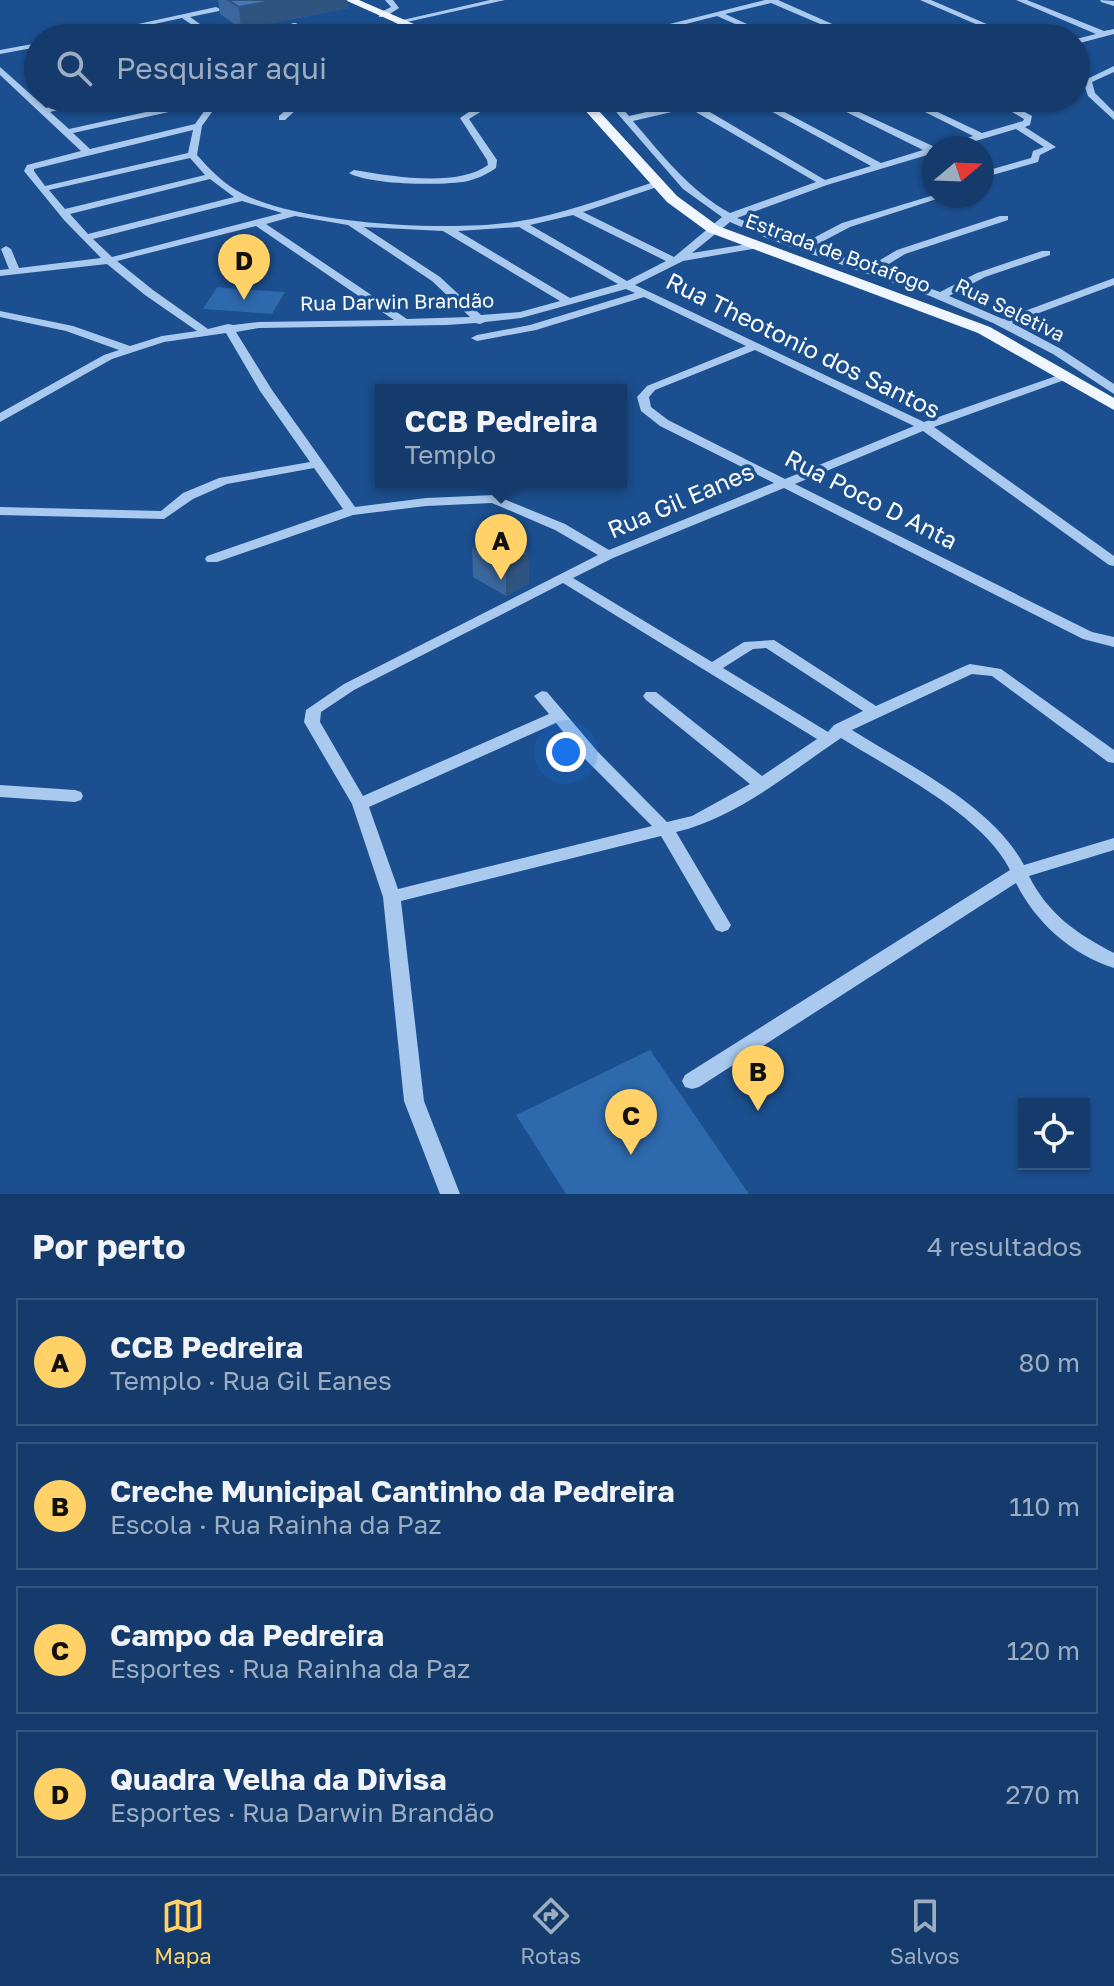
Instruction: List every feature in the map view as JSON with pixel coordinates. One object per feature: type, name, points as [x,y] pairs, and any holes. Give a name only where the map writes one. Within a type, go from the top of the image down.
[{"type":"main road","points":[[350,0],[403,24]]},
{"type":"main road","name":"Estrada de Botafogo","points":[[593,112],[657,184],[713,229],[984,330],[1114,405]]},
{"type":"street","points":[[382,15],[395,8],[389,0]]},
{"type":"street","points":[[398,22],[501,0]]},
{"type":"street","points":[[674,24],[772,0],[828,24]]},
{"type":"street","points":[[924,0],[981,24]]},
{"type":"street","points":[[1020,0],[1087,24]]},
{"type":"street","points":[[1104,0],[1114,4]]},
{"type":"street","points":[[144,24],[216,9]]},
{"type":"street","points":[[717,14],[741,24]]},
{"type":"street","points":[[184,16],[196,24]]},
{"type":"street","points":[[1090,25],[1109,32]]},
{"type":"street","points":[[0,52],[24,48]]},
{"type":"street","points":[[1090,80],[1091,77],[1114,69]]},
{"type":"street","points":[[3,72],[24,92]]},
{"type":"street","points":[[1102,73],[1114,78]]},
{"type":"street","points":[[1090,89],[1114,117]]},
{"type":"street","points":[[45,112],[88,152]]},
{"type":"street","points":[[67,132],[155,112]]},
{"type":"street","points":[[192,155],[198,126],[208,112]]},
{"type":"street","points":[[282,118],[289,112]]},
{"type":"street","points":[[354,173],[414,180],[481,175],[493,166],[464,118],[474,112]]},
{"type":"street","name":"Rua Seletiva","points":[[621,112],[695,195],[729,217],[803,248],[941,296],[1003,323],[1071,359],[1114,390]]},
{"type":"street","points":[[628,119],[660,112]]},
{"type":"street","points":[[703,112],[824,183]]},
{"type":"street","points":[[777,112],[879,166]]},
{"type":"street","points":[[853,112],[922,144]]},
{"type":"street","points":[[930,112],[981,136],[1019,127],[1029,118],[1018,112]]},
{"type":"street","points":[[198,126],[30,167],[29,171],[111,260],[142,288],[203,330]]},
{"type":"street","points":[[994,172],[1035,160],[1036,153],[1051,147],[1019,127]]},
{"type":"street","points":[[572,210],[677,260],[729,217],[824,183],[922,154]]},
{"type":"street","points":[[192,155],[211,176],[242,198],[296,213],[347,221],[447,229],[520,224],[657,184]]},
{"type":"street","points":[[43,189],[192,155]]},
{"type":"street","points":[[66,212],[211,176]]},
{"type":"street","points":[[87,237],[242,198]]},
{"type":"street","points":[[803,248],[846,225],[922,202]]},
{"type":"street","points":[[687,210],[729,217]]},
{"type":"street","points":[[0,273],[111,260],[296,213]]},
{"type":"street","points":[[871,270],[901,252],[1004,218]]},
{"type":"street","points":[[347,221],[438,281],[463,300],[480,321]]},
{"type":"street","points":[[257,222],[404,322]]},
{"type":"street","name":"Rua Theotonio dos Santos","points":[[520,224],[644,294],[927,428],[1114,562]]},
{"type":"street","points":[[447,229],[570,302]]},
{"type":"street","name":"Rua Darwin Brandão","points":[[0,418],[128,349],[203,330],[480,321],[521,315],[627,285],[677,260],[754,246]]},
{"type":"street","points":[[6,249],[15,272]]},
{"type":"street","points":[[941,296],[981,275],[1046,253]]},
{"type":"street","points":[[1003,323],[1114,281]]},
{"type":"street","points":[[477,338],[532,328],[644,294]]},
{"type":"street","points":[[0,314],[69,328],[128,349]]},
{"type":"street","points":[[228,327],[351,511]]},
{"type":"street","name":"Rua Poco D Anta","points":[[754,347],[651,388],[643,397],[645,408],[664,423],[786,481],[1088,636],[1114,642]]},
{"type":"street","name":"Rua Gil Eanes","points":[[360,804],[312,722],[314,710],[327,699],[608,555],[786,481],[927,428],[969,408],[1066,376]]},
{"type":"street","points":[[0,511],[164,515],[188,496],[224,481],[318,464]]},
{"type":"street","points":[[212,559],[351,511],[426,502],[494,499],[560,527],[608,555]]},
{"type":"street","points":[[562,577],[972,816],[1009,851],[1048,919],[1067,936],[1114,961]]},
{"type":"street","points":[[714,667],[749,645],[769,643],[873,711]]},
{"type":"street","points":[[392,897],[667,832],[718,812],[833,734],[873,711],[970,669],[996,672],[1114,758]]},
{"type":"street","points":[[542,696],[592,756],[667,832],[722,925]]},
{"type":"street","points":[[651,696],[761,784]]},
{"type":"street","points":[[450,1194],[414,1101],[392,897],[360,804],[559,716]]},
{"type":"street","points":[[0,791],[75,796]]},
{"type":"street","points":[[692,1081],[1020,872],[1114,844]]},
{"type":"shaded area","points":[[217,287],[285,292],[272,314],[203,309]]},
{"type":"shaded area","points":[[650,1050],[749,1194],[566,1194],[516,1115]]},
{"type":"building","points":[[228,0],[276,0],[239,7]]},
{"type":"building","points":[[495,535],[528,553],[506,566],[472,547]]},
{"type":"place","name":"Quadra Velha da Divisa","points":[[244,300]]},
{"type":"place","name":"CCB Pedreira","points":[[501,580]]},
{"type":"place","name":"Creche Municipal Cantinho da Pedreira","points":[[758,1111]]},
{"type":"place","name":"Campo da Pedreira","points":[[631,1155]]}]
